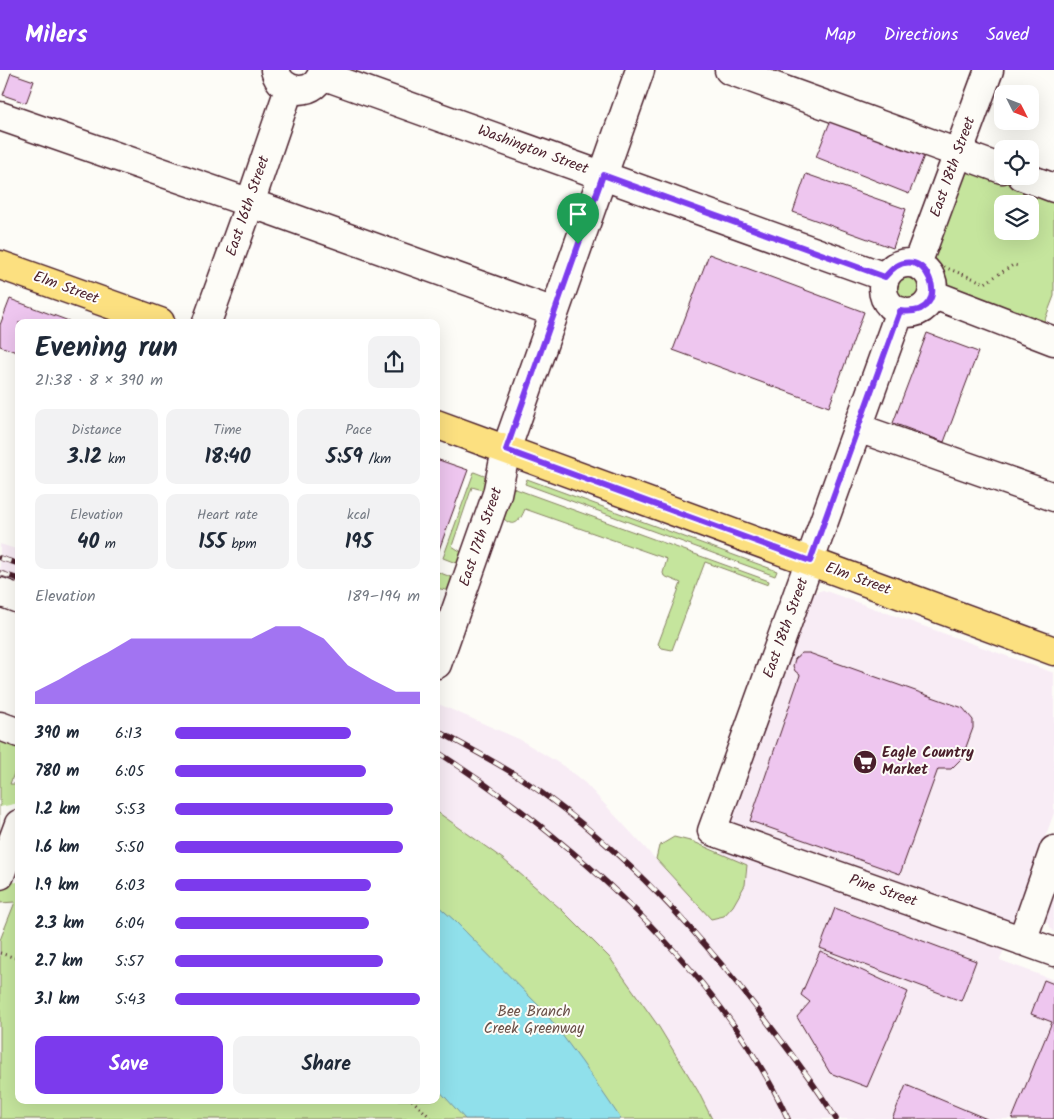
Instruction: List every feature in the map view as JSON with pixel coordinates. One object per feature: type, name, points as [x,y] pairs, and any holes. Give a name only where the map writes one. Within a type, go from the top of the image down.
[{"type":"main road","name":"Elm Street","points":[[0,264],[152,319]]},
{"type":"main road","name":"Elm Street","points":[[440,425],[1054,651]]},
{"type":"street","name":"East 17th Street","points":[[440,655],[494,502],[506,450],[640,70]]},
{"type":"street","points":[[729,70],[994,166]]},
{"type":"street","name":"East 18th Street","points":[[917,264],[989,70]]},
{"type":"street","name":"Washington Street","points":[[323,72],[885,277]]},
{"type":"street","points":[[282,79],[295,91],[308,89],[314,86],[323,72]]},
{"type":"street","name":"East 16th Street","points":[[207,319],[250,203],[282,79]]},
{"type":"street","points":[[0,116],[554,312]]},
{"type":"street","points":[[1039,182],[1054,188]]},
{"type":"street","points":[[899,264],[917,264],[930,276],[932,294],[928,303],[920,310],[900,311],[891,306],[885,298],[883,287],[885,277],[891,269],[899,264]]},
{"type":"street","points":[[932,294],[1054,341]]},
{"type":"street","name":"East 18th Street","points":[[712,831],[900,311]]},
{"type":"street","points":[[858,428],[1054,497]]},
{"type":"street","points":[[0,592],[15,598]]},
{"type":"street","points":[[0,726],[15,732]]},
{"type":"street","name":"Pine Street","points":[[712,831],[1022,941],[1053,950]]},
{"type":"street","points":[[0,875],[15,835]]},
{"type":"street","points":[[1022,941],[1054,850]]},
{"type":"path","points":[[944,267],[985,283],[1013,265],[1019,266]]},
{"type":"path","points":[[0,953],[15,958]]},
{"type":"path","points":[[416,1104],[432,1119]]},
{"type":"shaded area","points":[[0,544],[15,549],[15,604],[0,599]]},
{"type":"shaded area","points":[[823,590],[1054,673],[1054,813],[1000,960],[1054,980],[1054,1119],[712,1119],[698,1091],[659,1027],[503,859],[440,814],[440,705],[519,739],[565,767],[585,783],[711,919],[747,865],[720,854],[809,599],[813,593]]},
{"type":"shaded area","points":[[1054,896],[1054,933],[1046,921]]},
{"type":"green space","points":[[958,152],[994,166],[994,185],[1039,185],[1039,182],[1054,188],[1054,296],[1039,335],[932,285],[930,276],[925,269]]},
{"type":"green space","points":[[909,275],[914,276],[920,282],[920,292],[914,298],[909,299],[904,298],[898,292],[897,287],[898,282],[904,276]]},
{"type":"green space","points":[[474,472],[492,479],[486,491],[472,487],[452,546],[463,553],[461,565],[443,558]]},
{"type":"green space","points":[[527,479],[777,571],[775,576],[525,484]]},
{"type":"green space","points":[[513,488],[769,581],[768,585],[705,562],[672,650],[662,648],[658,644],[681,583],[664,576],[663,573],[667,559],[525,509],[519,520],[510,523],[502,517]]},
{"type":"green space","points":[[440,573],[456,579],[450,591],[440,589]]},
{"type":"green space","name":"Bee Branch Creek Greenway","points":[[0,734],[15,740],[15,771],[10,784],[15,784],[15,902],[0,903]]},
{"type":"green space","name":"Bee Branch Creek Greenway","points":[[440,814],[503,859],[562,910],[610,958],[659,1027],[698,1091],[712,1119],[0,1119],[0,940],[15,902],[15,1104],[440,1104]]},
{"type":"green space","points":[[674,837],[694,842],[747,865],[745,885],[733,906],[724,916],[711,919],[656,859],[659,846]]},
{"type":"water","points":[[440,908],[545,1012],[621,1119],[465,1119],[440,1091]]},
{"type":"pier","points":[[15,804],[15,882],[0,883],[0,807]]},
{"type":"building","points":[[11,73],[34,81],[26,103],[3,95]]},
{"type":"building","points":[[832,117],[927,148],[909,194],[816,157]]},
{"type":"building","points":[[806,174],[906,209],[893,248],[793,212]]},
{"type":"building","points":[[709,254],[864,312],[829,407],[673,350]]},
{"type":"building","points":[[10,299],[64,319],[15,319],[15,352],[0,346],[0,325]]},
{"type":"building","points":[[927,333],[978,352],[944,442],[893,423]]},
{"type":"building","points":[[440,460],[468,470],[440,547]]},
{"type":"building","name":"Eagle Country Market","points":[[802,653],[809,653],[963,708],[973,720],[973,728],[962,758],[951,769],[938,769],[900,874],[750,821],[800,675],[793,666],[795,659]]},
{"type":"building","points":[[835,908],[976,961],[961,1001],[820,948]]},
{"type":"building","points":[[820,951],[908,992],[867,1087],[830,1073],[797,1017],[810,1002],[801,995]]},
{"type":"building","points":[[1044,980],[1054,984],[1054,1119],[1012,1119],[1052,1022],[1031,1014]]},
{"type":"building","points":[[906,1085],[987,1119],[892,1119]]},
{"type":"railway","points":[[0,558],[15,563]]},
{"type":"railway","points":[[0,573],[15,578]]},
{"type":"railway","points":[[440,732],[519,777],[555,802],[654,889],[741,988],[804,1070],[836,1119]]},
{"type":"railway","points":[[440,754],[539,825],[638,912],[683,960],[723,1011],[759,1064],[788,1119]]},
{"type":"place","name":"Eagle Country Market","points":[[865,762]]},
{"type":"route","points":[[603,175],[885,277],[891,269],[899,264],[908,263],[917,264],[930,276],[932,294],[928,303],[920,310],[900,311],[810,561],[506,450],[578,244],[603,175]]}]
